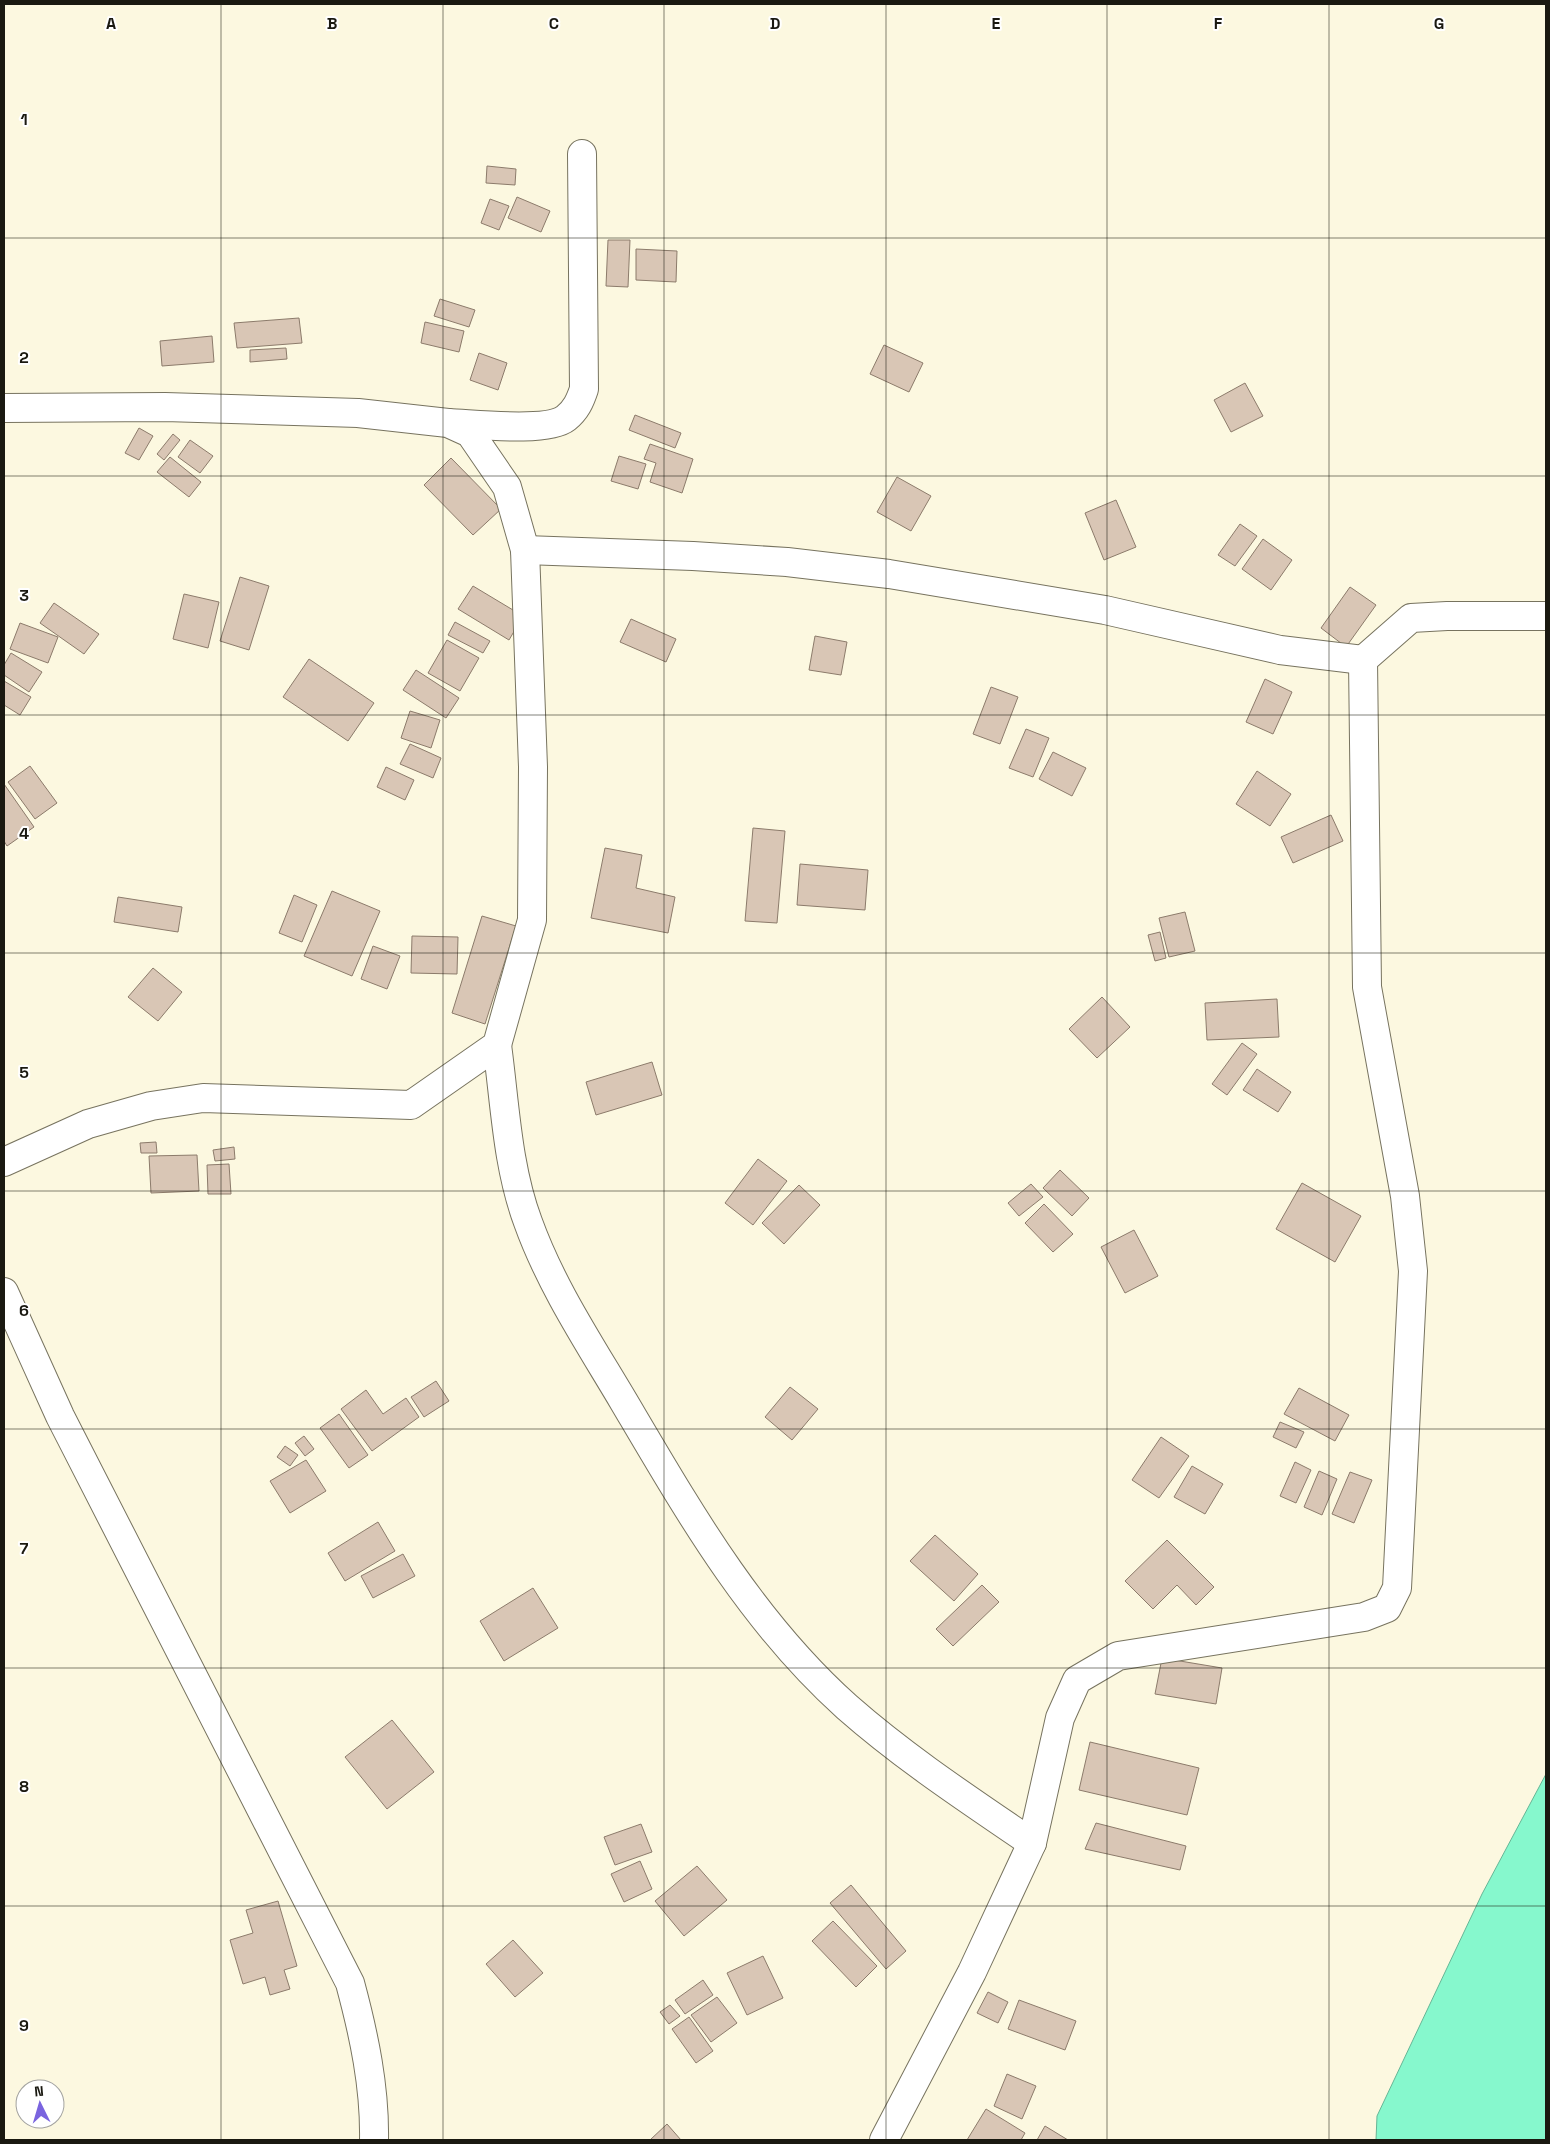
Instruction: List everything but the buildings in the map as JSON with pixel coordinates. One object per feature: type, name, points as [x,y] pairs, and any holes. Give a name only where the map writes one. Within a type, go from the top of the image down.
[{"type":"street","points":[[4,408],[165,407],[349,412],[448,424],[545,427],[564,419],[577,407],[584,389],[582,154]]},
{"type":"street","points":[[448,424],[470,433],[507,487],[525,550],[533,768],[532,920],[497,1045],[514,1177],[527,1220],[554,1284],[693,1519],[745,1597],[798,1657],[845,1706],[896,1749],[1032,1843]]},
{"type":"street","points":[[525,550],[693,556],[787,562],[889,574],[1105,610],[1280,650],[1363,660],[1411,618],[1546,616]]},
{"type":"street","points":[[884,2140],[972,1972],[1032,1843],[1060,1718],[1077,1680],[1118,1656],[1364,1617],[1386,1608],[1397,1588],[1413,1271],[1405,1196],[1367,987],[1363,660]]},
{"type":"street","points":[[4,1162],[88,1124],[151,1106],[203,1098],[411,1105],[497,1045]]},
{"type":"street","points":[[4,1292],[60,1416],[350,1983],[362,2027],[370,2073],[374,2140]]},
{"type":"shaded area","points":[[1546,1774],[1546,2140],[1376,2140],[1377,2116],[1482,1894]]}]
